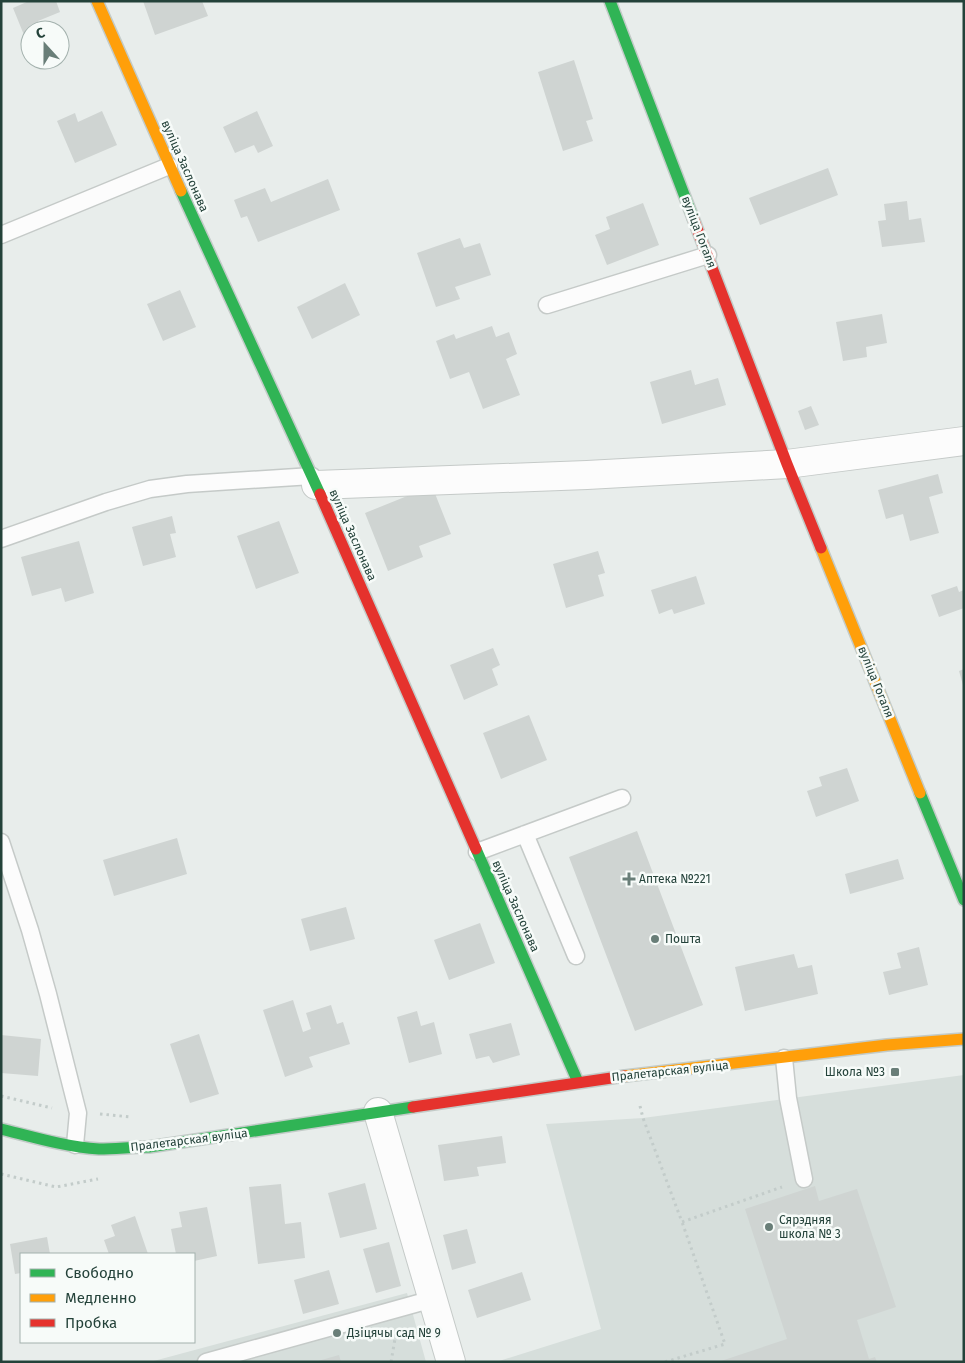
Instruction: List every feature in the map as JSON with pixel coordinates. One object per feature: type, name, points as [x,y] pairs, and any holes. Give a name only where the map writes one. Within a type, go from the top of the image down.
[{"type":"street","name":"вуліца Заслонава","points":[[97,1],[169,166],[314,481],[578,1082]]},
{"type":"street","name":"вуліца Гогаля","points":[[610,1],[787,464],[964,900]]},
{"type":"street","points":[[314,481],[587,475],[787,464],[964,441]]},
{"type":"street","name":"Пралетарская вуліца","points":[[1,1129],[39,1139],[75,1145],[110,1149],[149,1147],[578,1082],[888,1045],[964,1039]]},
{"type":"street","points":[[378,1112],[452,1362]]},
{"type":"lane","points":[[1,234],[169,166]]},
{"type":"lane","points":[[547,305],[708,255]]},
{"type":"lane","points":[[1,539],[106,502],[150,489],[187,484],[314,481]]},
{"type":"lane","points":[[477,852],[622,798]]},
{"type":"lane","points":[[525,834],[576,956]]},
{"type":"lane","points":[[1,842],[43,976],[78,1113],[75,1145]]},
{"type":"lane","points":[[784,1058],[788,1098],[804,1179]]},
{"type":"lane","points":[[206,1362],[432,1298]]},
{"type":"path","points":[[640,1106],[725,1344],[665,1362]]},
{"type":"path","points":[[682,1222],[804,1179]]},
{"type":"shaded area","name":"Сярэдняя школа № 3","points":[[964,1075],[964,1362],[496,1362],[601,1329],[546,1124],[643,1118]]},
{"type":"shaded area","name":"Дзіцячы сад № 9","points":[[407,1293],[426,1362],[150,1362]]},
{"type":"building","points":[[29,1],[56,1],[60,12],[40,20],[20,20],[20,25],[13,8]]},
{"type":"building","points":[[143,1],[202,1],[208,16],[155,35]]},
{"type":"building","points":[[574,60],[593,119],[586,121],[593,141],[563,151],[538,72]]},
{"type":"building","points":[[102,111],[117,145],[75,163],[57,121],[75,113],[78,122]]},
{"type":"building","points":[[257,111],[273,146],[258,153],[254,145],[235,153],[223,127]]},
{"type":"building","points":[[828,168],[838,195],[760,225],[749,198]]},
{"type":"building","points":[[328,179],[340,210],[258,242],[247,216],[241,218],[234,200],[265,188],[271,202]]},
{"type":"building","points":[[907,201],[909,220],[921,218],[925,242],[882,247],[878,221],[886,220],[884,204]]},
{"type":"building","points":[[643,203],[659,245],[607,265],[595,235],[610,229],[606,217]]},
{"type":"building","points":[[460,238],[464,248],[480,243],[491,275],[455,287],[460,299],[436,307],[417,253]]},
{"type":"building","points":[[345,283],[360,315],[312,339],[297,307]]},
{"type":"building","points":[[180,290],[196,327],[163,341],[147,304]]},
{"type":"building","points":[[882,314],[887,343],[866,347],[867,357],[843,361],[836,322]]},
{"type":"building","points":[[492,326],[496,337],[509,332],[517,354],[506,359],[520,395],[483,409],[469,372],[450,379],[436,341],[454,334],[456,339]]},
{"type":"building","points":[[691,370],[695,385],[718,378],[726,405],[662,424],[650,382]]},
{"type":"building","points":[[811,406],[819,425],[805,430],[798,411]]},
{"type":"building","points":[[938,474],[943,493],[929,497],[939,533],[910,541],[903,514],[886,519],[878,490]]},
{"type":"building","points":[[432,486],[451,534],[419,546],[423,557],[388,571],[365,513]]},
{"type":"building","points":[[172,516],[176,533],[170,534],[176,557],[143,566],[132,527]]},
{"type":"building","points":[[279,521],[299,573],[256,589],[237,536]]},
{"type":"building","points":[[79,541],[94,593],[65,602],[61,588],[32,596],[21,557]]},
{"type":"building","points":[[598,551],[605,573],[598,575],[604,596],[566,608],[553,564]]},
{"type":"building","points":[[696,576],[705,604],[674,614],[672,609],[659,614],[651,590]]},
{"type":"building","points":[[957,586],[959,592],[964,590],[964,608],[939,617],[931,595]]},
{"type":"building","points":[[493,648],[500,665],[492,669],[498,685],[464,700],[450,665]]},
{"type":"building","points":[[964,669],[964,685],[963,685],[959,671]]},
{"type":"building","points":[[529,715],[547,760],[501,779],[483,733]]},
{"type":"building","points":[[847,768],[859,801],[816,817],[807,791],[822,786],[819,777]]},
{"type":"building","points":[[637,831],[703,1005],[635,1031],[569,857]]},
{"type":"building","points":[[177,838],[187,874],[114,896],[103,860]]},
{"type":"building","points":[[898,859],[904,879],[850,894],[845,874]]},
{"type":"building","points":[[346,907],[355,939],[310,951],[301,919]]},
{"type":"building","points":[[480,923],[495,963],[449,980],[434,940]]},
{"type":"building","points":[[919,947],[928,985],[889,995],[883,972],[901,968],[897,953]]},
{"type":"building","points":[[794,954],[798,968],[812,965],[818,994],[745,1011],[735,967]]},
{"type":"building","points":[[293,1000],[303,1032],[311,1029],[306,1013],[331,1005],[337,1024],[343,1022],[350,1044],[309,1057],[313,1067],[285,1077],[263,1010]]},
{"type":"building","points":[[417,1011],[421,1026],[434,1022],[442,1054],[409,1063],[397,1017]]},
{"type":"building","points":[[511,1023],[520,1055],[493,1063],[489,1056],[476,1059],[469,1034]]},
{"type":"building","points":[[199,1034],[219,1094],[190,1103],[170,1044]]},
{"type":"building","points":[[1,1035],[41,1039],[38,1076],[1,1073]]},
{"type":"building","points":[[502,1136],[506,1163],[477,1167],[479,1176],[444,1181],[438,1145]]},
{"type":"building","points":[[365,1183],[377,1229],[340,1238],[328,1193]]},
{"type":"building","points":[[281,1184],[285,1224],[301,1222],[305,1258],[258,1264],[249,1187]]},
{"type":"building","points":[[815,1186],[819,1201],[857,1189],[896,1307],[857,1320],[869,1359],[875,1357],[877,1362],[718,1362],[787,1339],[745,1209]]},
{"type":"building","points":[[207,1207],[217,1256],[195,1261],[195,1253],[176,1253],[171,1229],[182,1227],[179,1212]]},
{"type":"building","points":[[135,1216],[148,1253],[109,1253],[104,1240],[115,1236],[111,1225]]},
{"type":"building","points":[[467,1229],[476,1263],[452,1270],[443,1235]]},
{"type":"building","points":[[47,1237],[50,1253],[20,1253],[20,1273],[15,1274],[10,1244]]},
{"type":"building","points":[[389,1242],[401,1286],[376,1293],[363,1249]]},
{"type":"building","points":[[329,1270],[339,1304],[303,1314],[294,1280]]},
{"type":"building","points":[[522,1272],[531,1300],[477,1318],[468,1290]]},
{"type":"building","points":[[339,1355],[341,1362],[318,1362],[318,1361]]},
{"type":"traffic: fast","points":[[610,1],[693,218]]},
{"type":"traffic: fast","points":[[181,191],[320,494]]},
{"type":"traffic: fast","points":[[920,793],[964,900]]},
{"type":"traffic: fast","points":[[476,849],[578,1082]]},
{"type":"traffic: fast","points":[[1,1129],[87,1148],[149,1147],[413,1107]]},
{"type":"traffic: slow","points":[[97,1],[181,191]]},
{"type":"traffic: slow","points":[[821,548],[920,793]]},
{"type":"traffic: slow","points":[[625,1076],[887,1045],[964,1039]]},
{"type":"traffic: jam","points":[[693,218],[821,548]]},
{"type":"traffic: jam","points":[[320,494],[476,849]]},
{"type":"traffic: jam","points":[[413,1107],[625,1076]]},
{"type":"place","name":"Аптека №221","points":[[629,879]]},
{"type":"place","name":"Пошта","points":[[655,939]]},
{"type":"place","name":"Школа №3","points":[[895,1072]]},
{"type":"place","name":"Сярэдняя школа № 3","points":[[769,1227]]},
{"type":"place","name":"Дзіцячы сад № 9","points":[[337,1333]]}]
